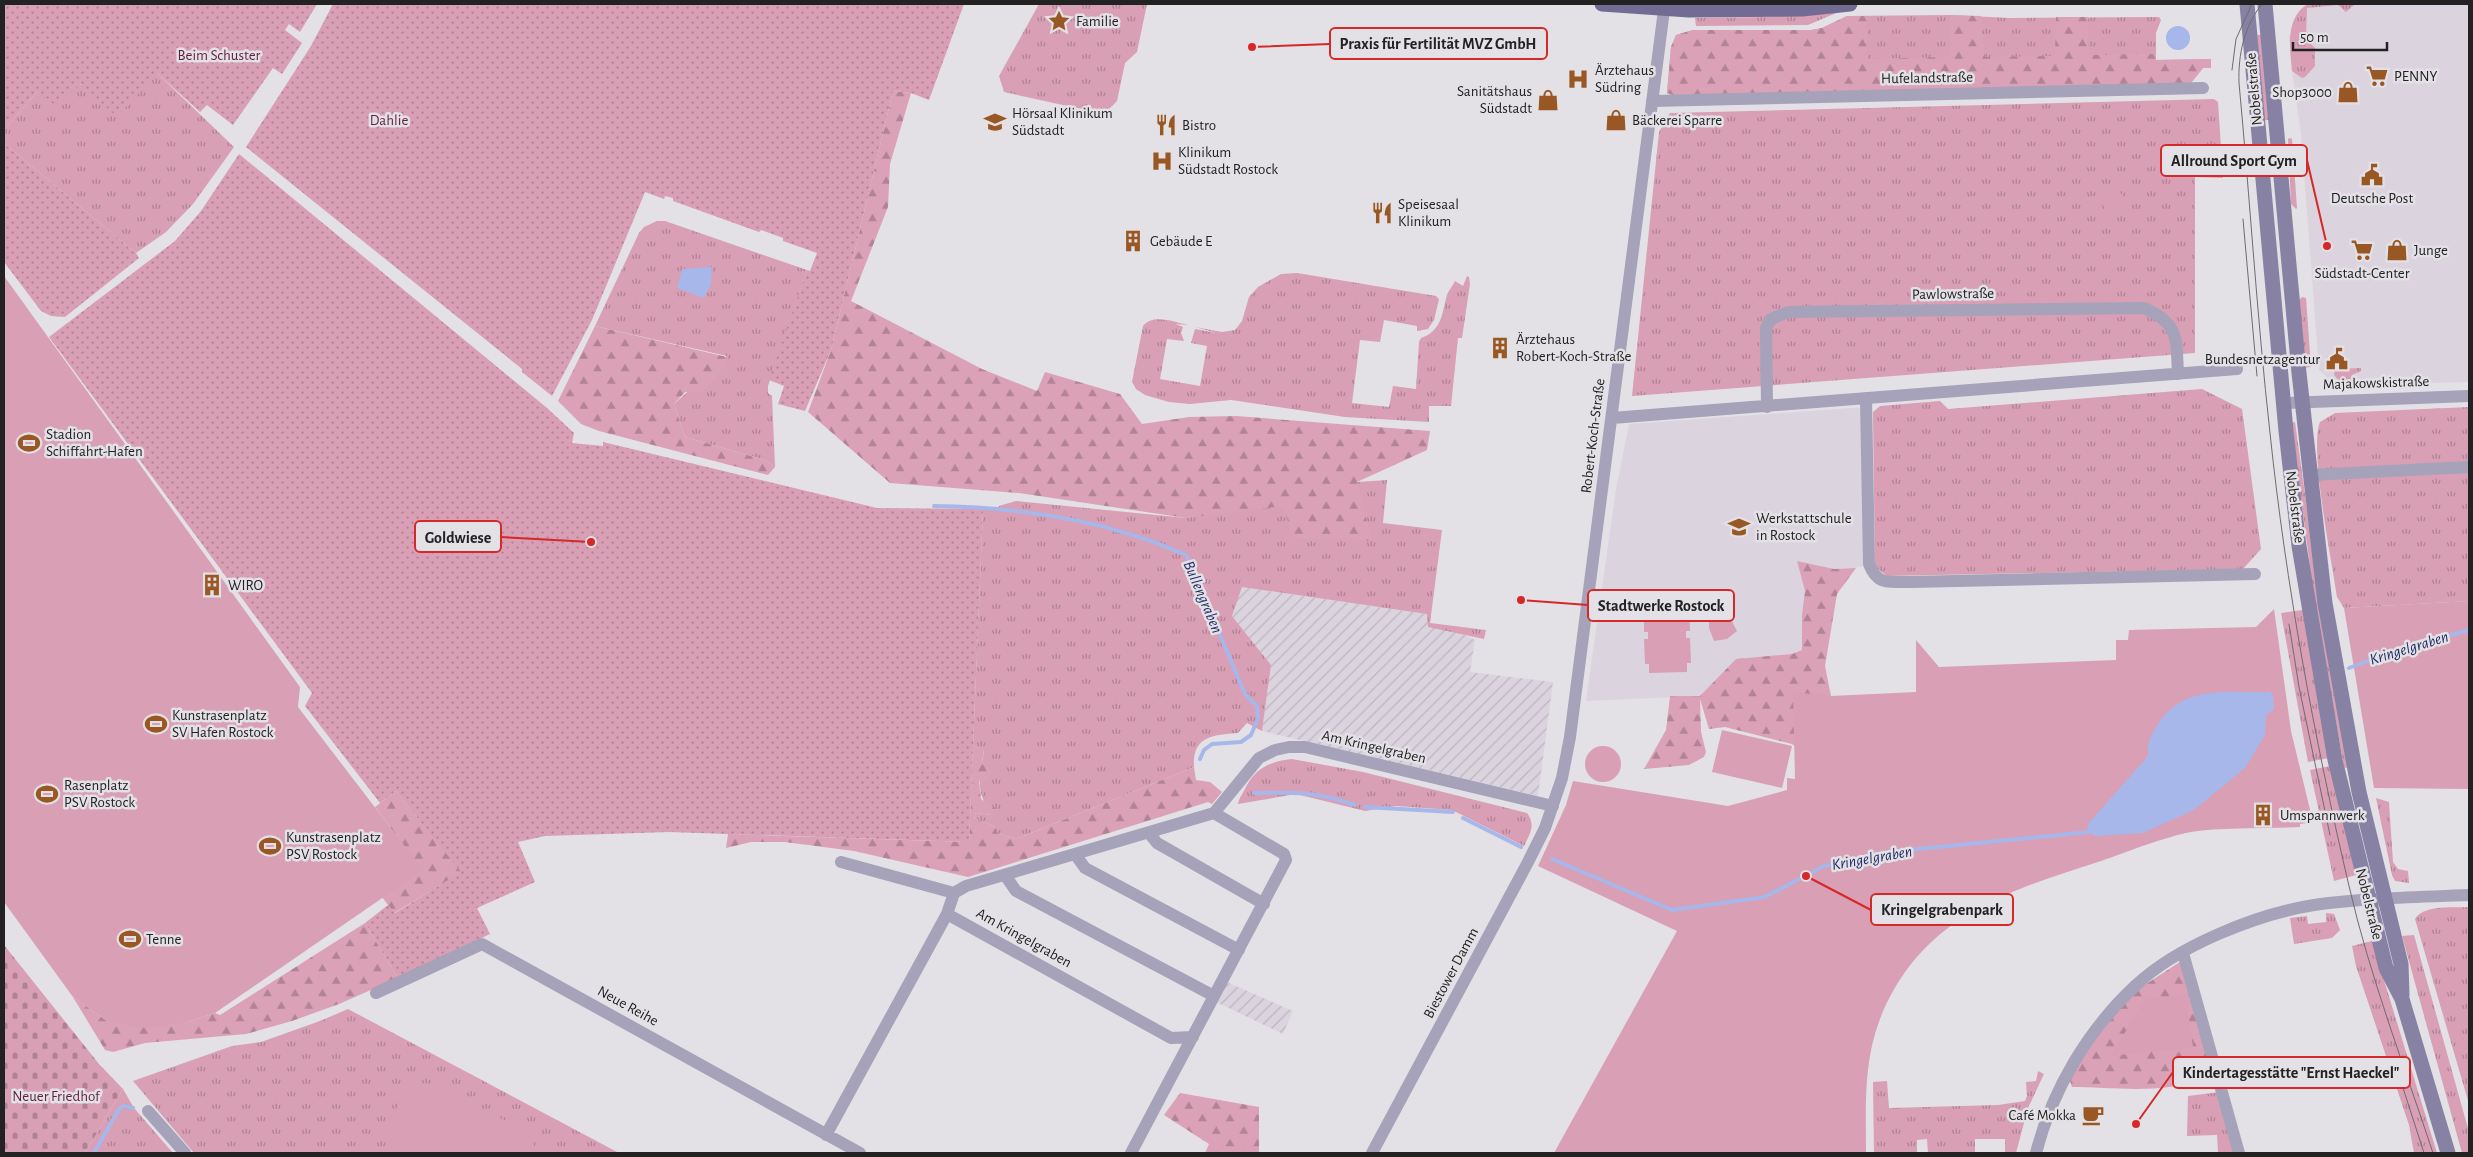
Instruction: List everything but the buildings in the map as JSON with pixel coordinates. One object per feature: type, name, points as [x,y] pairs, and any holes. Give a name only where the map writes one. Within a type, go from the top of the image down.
[{"type":"main road","points":[[1602,4],[1802,9],[1850,4]]},
{"type":"main road","name":"Nobelstraße","points":[[2247,4],[2292,491],[2308,605],[2335,760],[2368,901],[2386,968],[2402,998],[2448,1153]]},
{"type":"main road","name":"Nobelstraße","points":[[2264,4],[2302,402],[2326,608],[2359,792],[2401,964],[2402,998]]},
{"type":"street","name":"Robert-Koch-Straße","points":[[1553,806],[1562,778],[1570,737],[1664,7]]},
{"type":"street","name":"Hufelandstraße","points":[[1652,100],[2202,88]]},
{"type":"street","name":"Pawlowstraße","points":[[1767,406],[1766,328],[1771,319],[1788,312],[2144,308],[2169,322],[2176,333],[2178,374]]},
{"type":"street","points":[[1612,418],[2237,369]]},
{"type":"street","name":"Majakowskistraße","points":[[2283,403],[2469,396]]},
{"type":"street","points":[[1866,398],[1869,564],[1874,576],[1881,581],[1912,582],[2255,574]]},
{"type":"street","points":[[2310,475],[2469,467]]},
{"type":"street","name":"Am Kringelgraben","points":[[954,893],[966,886],[1214,814],[1259,758],[1289,746],[1305,748],[1553,806]]},
{"type":"street","name":"Biestower Damm","points":[[1372,1153],[1528,862],[1553,806]]},
{"type":"street","points":[[1131,1153],[1283,870],[1286,860],[1284,854],[1214,814]]},
{"type":"street","points":[[1148,833],[1157,843],[1264,904]]},
{"type":"street","points":[[1075,854],[1085,868],[1239,950]]},
{"type":"street","points":[[826,1135],[947,914],[954,893],[841,862]]},
{"type":"street","points":[[1005,875],[1016,891],[1214,996]]},
{"type":"street","points":[[2036,1153],[2057,1094],[2093,1033],[2137,984],[2183,953],[2243,924],[2312,906],[2469,895]]},
{"type":"street","name":"Am Kringelgraben","points":[[947,914],[1171,1038],[1193,1037]]},
{"type":"street","name":"Neue Reihe","points":[[376,993],[482,944],[860,1153]]},
{"type":"street","points":[[2183,953],[2239,1153]]},
{"type":"street","points":[[148,1111],[185,1153]]},
{"type":"shaded area","points":[[2308,4],[2469,4],[2469,382],[2346,385],[2331,381],[2319,370],[2301,134],[2289,37],[2297,14]]},
{"type":"shaded area","name":"Werkstattschule in Rostock","points":[[1866,407],[1869,564],[1856,568],[1834,569],[1793,692],[1586,701],[1616,489],[1629,424]]},
{"type":"shaded area","points":[[1241,587],[1428,614],[1429,627],[1459,632],[1475,640],[1470,672],[1553,682],[1538,796],[1262,731],[1271,665],[1232,616]]},
{"type":"shaded area","points":[[1222,980],[1293,1011],[1283,1034],[1212,1000]]},
{"type":"green space","name":"Beim Schuster","points":[[4,4],[317,4],[300,32],[289,24],[285,30],[302,43],[282,74],[273,68],[233,125],[207,105],[200,112],[157,73],[117,117],[81,84],[56,106],[38,91],[4,130]]},
{"type":"green space","name":"Dahlie","points":[[333,4],[964,4],[929,100],[911,93],[893,91],[831,350],[805,411],[778,404],[784,386],[769,380],[807,270],[810,271],[817,253],[783,241],[783,238],[761,230],[759,232],[673,201],[673,198],[665,196],[664,199],[645,192],[592,320],[552,396],[522,372],[522,369],[246,147],[311,46]]},
{"type":"green space","points":[[1039,4],[1147,4],[1137,52],[1125,63],[1117,101],[1104,114],[1004,92],[999,76]]},
{"type":"green space","points":[[2308,4],[2355,4],[2346,12],[2338,5],[2307,8],[2306,39],[2315,48],[2315,66],[2302,78],[2292,71],[2290,44],[2292,25],[2301,10]]},
{"type":"green space","points":[[1841,11],[1808,25],[1696,26],[1695,18],[1771,17]]},
{"type":"green space","points":[[1950,15],[2010,18],[2159,17],[2161,20],[2156,33],[2156,60],[2211,59],[2211,68],[2203,68],[2190,84],[1667,93],[1671,47],[1676,35],[1693,30],[1811,30],[1822,28],[1847,16]]},
{"type":"green space","points":[[1950,15],[1981,16],[1985,57],[2055,56],[2056,17],[2088,17],[2089,55],[2155,54],[2156,60],[2211,59],[2211,68],[2203,68],[2190,84],[1672,95],[1667,93],[1671,47],[1676,35],[1693,30],[1811,30],[1822,28],[1847,16],[1867,16],[1867,59],[1951,57]]},
{"type":"green space","points":[[2257,35],[2262,35],[2270,120],[2264,120]]},
{"type":"green space","points":[[157,73],[234,147],[193,204],[166,232],[136,253],[4,143],[4,130],[38,91]]},
{"type":"green space","points":[[893,91],[911,93],[890,164],[888,207],[851,301],[982,369],[1037,391],[1045,372],[1120,394],[1142,424],[1189,417],[1236,416],[1430,431],[1427,450],[1357,482],[1372,541],[1293,538],[1283,506],[1186,518],[1019,493],[890,483],[808,412],[831,350]]},
{"type":"green space","points":[[2214,99],[2218,102],[2223,178],[2195,177],[2195,353],[1632,396],[1659,132],[1670,113]]},
{"type":"green space","points":[[2288,139],[2292,139],[2296,209],[2291,204]]},
{"type":"green space","points":[[4,143],[136,253],[139,258],[65,317],[51,316],[41,311],[4,262]]},
{"type":"green space","points":[[239,154],[547,408],[574,433],[572,443],[603,446],[603,442],[877,508],[983,509],[969,842],[669,832],[545,836],[518,842],[535,882],[477,908],[490,934],[398,978],[365,923],[388,905],[395,913],[461,872],[396,791],[380,803],[305,706],[312,693],[49,337],[175,241],[201,211]]},
{"type":"green space","points":[[2113,190],[2121,193],[2124,201],[2121,209],[2113,212],[2105,209],[2102,201],[2105,193]]},
{"type":"green space","points":[[657,221],[665,221],[807,270],[768,386],[768,393],[772,396],[775,467],[765,460],[685,437],[674,404],[727,356],[595,326],[639,233],[644,227]]},
{"type":"green space","points":[[1297,273],[1436,296],[1439,299],[1434,320],[1428,329],[1417,331],[1417,326],[1384,320],[1380,342],[1360,340],[1352,403],[1389,407],[1393,386],[1416,389],[1419,342],[1421,338],[1433,331],[1440,321],[1448,293],[1455,281],[1463,286],[1467,276],[1469,277],[1470,284],[1462,338],[1458,338],[1451,406],[1429,406],[1429,422],[1345,417],[1231,400],[1190,404],[1169,402],[1145,395],[1136,389],[1132,382],[1143,326],[1147,322],[1158,319],[1189,325],[1176,324],[1183,327],[1181,333],[1184,341],[1167,339],[1160,379],[1200,386],[1207,346],[1191,343],[1195,329],[1217,333],[1195,327],[1222,332],[1235,330],[1242,321],[1249,297],[1258,287],[1281,274]]},
{"type":"green space","points":[[4,276],[300,687],[298,707],[423,870],[215,1013],[187,1022],[142,1028],[107,1021],[73,997],[4,902]]},
{"type":"green space","points":[[2302,297],[2306,298],[2311,367],[2303,368],[2297,302]]},
{"type":"green space","points":[[595,326],[727,357],[725,366],[702,392],[685,392],[674,404],[685,437],[765,460],[775,467],[768,475],[599,431],[581,424],[558,401]]},
{"type":"green space","points":[[2361,368],[2361,371],[2352,375],[2350,383],[2346,385],[2341,383],[2334,375],[2335,369]]},
{"type":"green space","points":[[2202,389],[2242,409],[2261,549],[2243,569],[1887,576],[1875,567],[1873,412],[1880,406],[1940,401],[1948,409]]},
{"type":"green space","points":[[2469,407],[2469,601],[2344,608],[2337,597],[2322,506],[2317,456],[2317,436],[2320,422],[2335,413]]},
{"type":"green space","points":[[2295,422],[2320,603],[2349,767],[2346,768],[2344,767],[2315,604],[2291,423]]},
{"type":"green space","points":[[1387,480],[1383,523],[1442,530],[1430,623],[1486,630],[1484,639],[1428,627],[1427,614],[1242,587],[1232,616],[1271,665],[1262,731],[1247,723],[1238,733],[1213,736],[1206,739],[1200,743],[1197,749],[1194,757],[1194,767],[1016,839],[998,833],[994,826],[974,818],[976,813],[992,815],[986,806],[980,784],[984,750],[973,745],[983,509],[998,509],[999,506],[1016,501],[1186,518],[1357,482]]},
{"type":"green space","points":[[1797,561],[1834,569],[1856,568],[1837,594],[1825,666],[1831,696],[1819,764],[1792,744],[1725,727],[1709,729],[1700,699],[1701,732],[1706,752],[1704,757],[1689,765],[1644,769],[1666,730],[1670,696],[1700,696],[1736,659],[1792,654],[1802,650],[1802,615],[1805,591]]},
{"type":"green space","points":[[1685,597],[1685,606],[1689,607],[1690,631],[1686,631],[1686,638],[1690,638],[1691,663],[1687,663],[1687,672],[1649,673],[1649,664],[1645,664],[1644,639],[1648,639],[1648,632],[1644,632],[1644,608],[1647,607],[1647,598]]},
{"type":"green space","points":[[2469,601],[2469,789],[2374,788],[2344,608]]},
{"type":"green space","points":[[1723,604],[1737,631],[1727,639],[1714,641],[1709,628],[1709,610]]},
{"type":"green space","points":[[2274,609],[2291,731],[2313,822],[2300,824],[2300,827],[2203,830],[2169,837],[2032,884],[1970,913],[1943,932],[1918,956],[1897,984],[1880,1019],[1868,1069],[1866,1153],[1554,1153],[1677,931],[1538,866],[1566,805],[1573,781],[1728,806],[1787,790],[1787,778],[1795,779],[1793,692],[1831,696],[1916,692],[1916,640],[1939,667],[2116,660],[2116,640],[2128,640],[2129,630],[2256,627]]},
{"type":"green space","points":[[2303,610],[2329,758],[2308,762],[2281,613]]},
{"type":"green space","points":[[1722,730],[1792,746],[1782,788],[1712,772]]},
{"type":"green space","points":[[973,745],[984,749],[982,762],[992,772],[989,779],[979,781],[981,799],[997,809],[992,815],[976,813],[974,818],[994,826],[998,833],[1016,839],[1194,767],[1196,780],[1210,782],[1222,792],[1212,804],[1208,802],[968,877],[854,851],[785,842],[751,842],[726,848],[728,834],[969,842]]},
{"type":"green space","points":[[1603,746],[1610,747],[1616,751],[1620,757],[1620,771],[1616,777],[1610,781],[1603,782],[1596,781],[1590,777],[1586,771],[1585,764],[1586,757],[1590,751],[1596,747]]},
{"type":"green space","points":[[1292,759],[1363,772],[1527,813],[1532,826],[1530,833],[1524,846],[1452,810],[1396,806],[1365,811],[1296,794],[1238,804],[1249,782],[1258,771],[1270,764]]},
{"type":"green space","points":[[2330,766],[2356,875],[2334,881],[2310,770]]},
{"type":"green space","points":[[396,791],[462,872],[394,913],[382,897],[422,870],[375,807]]},
{"type":"green space","points":[[2376,798],[2389,802],[2393,862],[2398,869],[2408,871],[2409,883],[2395,881],[2392,875]]},
{"type":"green space","points":[[2469,907],[2469,1104],[2415,919],[2419,914],[2432,909]]},
{"type":"green space","points":[[2326,913],[2334,914],[2340,930],[2332,938],[2294,944],[2290,918],[2307,916],[2308,924],[2326,922]]},
{"type":"green space","points":[[365,923],[398,978],[339,1004],[292,1021],[246,1034],[145,1043],[113,1052],[105,1050],[73,997],[107,1021],[187,1022],[215,1013],[220,1015]]},
{"type":"green space","points":[[2414,935],[2469,1132],[2469,1153],[2462,1153],[2402,936]]},
{"type":"green space","points":[[2372,941],[2437,1153],[2414,1153],[2409,1125],[2356,966],[2352,946]]},
{"type":"green space","name":"Neuer Friedhof","points":[[4,945],[99,1064],[123,1089],[85,1153],[4,1153]]},
{"type":"green space","points":[[2183,960],[2209,1062],[2202,1078],[2172,1087],[2121,1089],[2072,1087],[2069,1078],[2114,1013],[2143,986]]},
{"type":"green space","points":[[2186,995],[2193,1047],[2111,1056],[2145,999]]},
{"type":"green space","points":[[348,1009],[619,1153],[194,1153],[133,1081],[232,1046],[261,1042]]},
{"type":"green space","points":[[2038,1071],[2044,1074],[2028,1108],[2016,1153],[2005,1153],[2005,1139],[1975,1139],[1975,1153],[1928,1153],[1927,1139],[1917,1140],[1917,1153],[1874,1153],[1873,1082],[1887,1081],[1889,1108],[1998,1105],[2025,1101],[2027,1096],[2026,1082],[2036,1081]]},
{"type":"green space","points":[[418,1083],[433,1084],[522,1129],[533,1141],[536,1153],[389,1153],[386,1139],[397,1106],[405,1093]]},
{"type":"green space","points":[[123,1089],[134,1108],[173,1153],[85,1153]]},
{"type":"green space","points":[[2220,1092],[2235,1153],[2218,1153],[2217,1135],[2187,1136],[2188,1096]]},
{"type":"green space","points":[[1180,1093],[1259,1107],[1259,1153],[1205,1153],[1209,1144],[1164,1115]]},
{"type":"water","points":[[2178,26],[2186,30],[2190,38],[2186,46],[2178,50],[2170,46],[2166,38],[2170,30]]},
{"type":"water","points":[[712,267],[711,284],[704,298],[677,288],[682,269]]},
{"type":"water","points":[[2270,692],[2273,696],[2274,709],[2266,715],[2265,735],[2245,768],[2194,810],[2143,833],[2095,836],[2089,832],[2087,825],[2148,756],[2151,736],[2169,711],[2181,702],[2208,693]]},
{"type":"waterway","name":"Bullengraben","points":[[934,506],[999,509],[1094,524],[1156,543],[1186,555],[1245,694],[1257,706],[1258,718],[1251,735],[1241,742],[1212,744],[1204,750],[1200,759]]},
{"type":"waterway","name":"Kringelgraben","points":[[2349,668],[2397,650],[2469,630]]},
{"type":"waterway","name":"Kringelgraben","points":[[1254,793],[1317,795],[1355,805]]},
{"type":"waterway","name":"Kringelgraben","points":[[1365,807],[1453,812]]},
{"type":"waterway","name":"Kringelgraben","points":[[1463,818],[1521,847]]},
{"type":"waterway","name":"Kringelgraben","points":[[1552,859],[1672,910],[1765,897],[1824,866],[1887,852],[2089,832]]},
{"type":"waterway","name":"Kringelgraben","points":[[94,1153],[119,1109],[124,1106],[133,1108]]},
{"type":"tram line","points":[[2232,70],[2236,39],[2252,4]]},
{"type":"tram line","points":[[2262,4],[2251,22],[2243,41],[2239,83],[2265,389],[2284,547],[2302,661],[2324,774],[2357,920],[2388,1021],[2433,1153]]},
{"type":"tram line","points":[[2243,219],[2257,376]]},
{"type":"tram line","points":[[2289,624],[2299,687],[2330,835]]},
{"type":"tram line","points":[[2395,1063],[2424,1153]]},
{"type":"place","name":"Familie","points":[[1059,21]]},
{"type":"place","name":"Praxis für Fertilität MVZ GmbH","points":[[1252,47]]},
{"type":"place","name":"PENNY","points":[[2377,76]]},
{"type":"place","name":"Ärztehaus Südring","points":[[1578,79]]},
{"type":"place","name":"Shop3000","points":[[2348,92]]},
{"type":"place","name":"Sanitätshaus Südstadt","points":[[1548,100]]},
{"type":"place","name":"Bäckerei Sparre","points":[[1616,120]]},
{"type":"place","name":"Hörsaal Klinikum Südstadt","points":[[995,122]]},
{"type":"place","name":"Bistro","points":[[1166,125]]},
{"type":"place","name":"Klinikum Südstadt Rostock","points":[[1162,161]]},
{"type":"place","name":"Deutsche Post","points":[[2372,175]]},
{"type":"place","name":"Speisesaal Klinikum","points":[[1382,213]]},
{"type":"place","name":"Gebäude E","points":[[1133,241]]},
{"type":"place","name":"Allround Sport Gym","points":[[2327,246]]},
{"type":"place","name":"Südstadt-Center","points":[[2362,250]]},
{"type":"place","name":"Junge","points":[[2397,250]]},
{"type":"place","name":"Ärztehaus Robert-Koch-Straße","points":[[1500,348]]},
{"type":"place","name":"Bundesnetzagentur","points":[[2337,359]]},
{"type":"place","name":"Stadion Schiffahrt-Hafen","points":[[29,443]]},
{"type":"place","name":"Werkstattschule in Rostock","points":[[1739,527]]},
{"type":"place","name":"Goldwiese","points":[[591,542]]},
{"type":"place","name":"WIRO","points":[[212,585]]},
{"type":"place","name":"Stadtwerke Rostock","points":[[1521,600]]},
{"type":"place","name":"Kunstrasenplatz SV Hafen Rostock","points":[[156,724]]},
{"type":"place","name":"Rasenplatz PSV Rostock","points":[[47,794]]},
{"type":"place","name":"Umspannwerk","points":[[2263,815]]},
{"type":"place","name":"Kunstrasenplatz PSV Rostock","points":[[270,846]]},
{"type":"place","name":"Kringelgrabenpark","points":[[1806,876]]},
{"type":"place","name":"Tenne","points":[[130,939]]},
{"type":"place","name":"Café Mokka","points":[[2093,1115]]},
{"type":"place","name":"Kindertagesstätte \"Ernst Haeckel\"","points":[[2136,1124]]}]
